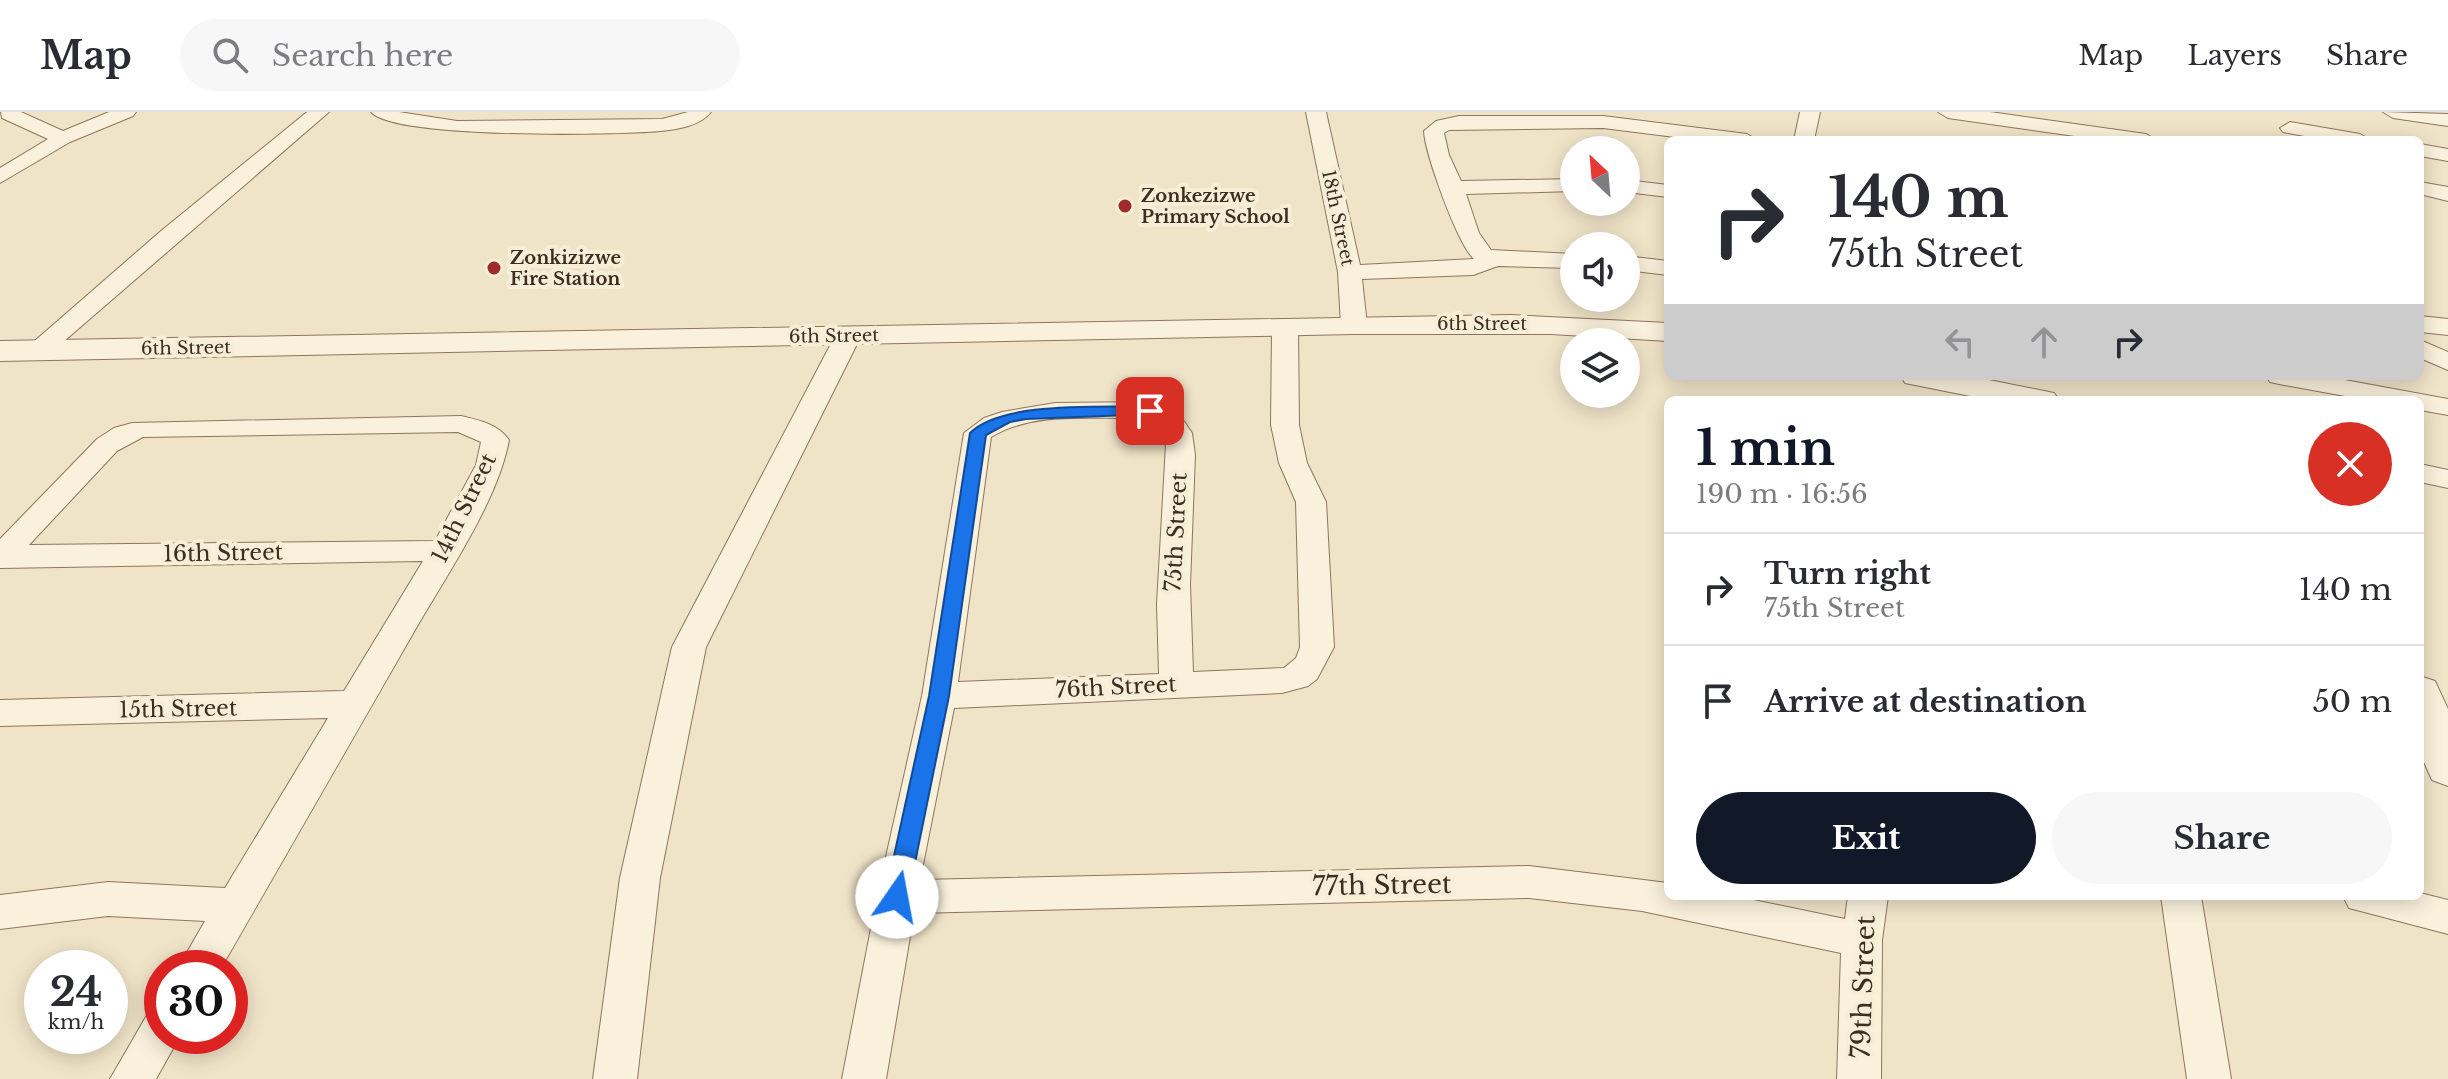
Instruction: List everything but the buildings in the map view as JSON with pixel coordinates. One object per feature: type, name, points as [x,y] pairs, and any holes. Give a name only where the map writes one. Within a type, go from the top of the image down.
[{"type":"street","points":[[0,177],[63,138],[126,112]]},
{"type":"street","points":[[12,353],[169,236],[319,112]]},
{"type":"street","points":[[381,112],[397,118],[457,127],[662,125],[691,119],[701,112]]},
{"type":"street","name":"18th Street","points":[[1316,112],[1350,272],[1354,325]]},
{"type":"street","points":[[1805,136],[1810,112]]},
{"type":"street","points":[[1948,112],[2118,136]]},
{"type":"street","points":[[2393,112],[2448,120]]},
{"type":"street","points":[[8,114],[63,138]]},
{"type":"street","points":[[1560,261],[1485,257],[1470,239],[1454,188],[1437,158],[1434,131],[1450,124],[1603,122],[1715,136]]},
{"type":"street","points":[[2286,125],[2340,136]]},
{"type":"street","points":[[2424,151],[2448,155]]},
{"type":"street","points":[[1454,188],[1560,185]]},
{"type":"street","points":[[1640,188],[1664,191]]},
{"type":"street","points":[[2424,189],[2448,194]]},
{"type":"street","points":[[1350,272],[1473,268],[1495,259]]},
{"type":"street","points":[[1640,265],[1664,268]]},
{"type":"street","name":"6th Street","points":[[12,353],[1354,325],[1531,324],[1612,326],[1664,332]]},
{"type":"street","points":[[2424,324],[2448,327]]},
{"type":"street","name":"76th Street","points":[[939,696],[1293,679],[1313,664],[1317,647],[1311,502],[1293,463],[1285,425],[1285,328]]},
{"type":"street","points":[[615,1079],[640,878],[689,647],[848,336]]},
{"type":"street","points":[[2424,350],[2448,362]]},
{"type":"street","points":[[1938,380],[2021,396]]},
{"type":"street","points":[[2301,380],[2389,396]]},
{"type":"street","points":[[2424,403],[2448,407]]},
{"type":"street","name":"75th Street","points":[[864,1079],[897,897],[939,696],[978,433],[1006,418],[1026,415],[1150,411],[1173,423],[1180,461],[1171,627],[1177,684]]},
{"type":"street","name":"14th Street","points":[[1,557],[107,445],[134,431],[461,424],[487,433],[495,440],[490,465],[445,551],[210,950]]},
{"type":"street","points":[[2424,474],[2448,479]]},
{"type":"street","name":"16th Street","points":[[1,557],[445,551]]},
{"type":"street","points":[[2424,703],[2448,768]]},
{"type":"street","name":"15th Street","points":[[0,713],[357,704]]},
{"type":"street","name":"77th Street","points":[[897,897],[1529,882],[1664,899]]},
{"type":"street","points":[[0,912],[108,899],[236,905]]},
{"type":"street","name":"77th Street","points":[[1671,900],[1862,940]]},
{"type":"street","name":"79th Street","points":[[1859,1079],[1862,940],[1867,900]]},
{"type":"street","points":[[2182,900],[2209,1079]]},
{"type":"street","points":[[2379,900],[2448,917]]},
{"type":"street","points":[[132,1079],[147,1054]]},
{"type":"place","name":"Zonkezizwe Primary School","points":[[1125,206]]},
{"type":"place","name":"Zonkizizwe Fire Station","points":[[494,268]]},
{"type":"route","points":[[897,897],[939,696],[978,433],[1006,418],[1026,415],[1150,411]]}]
